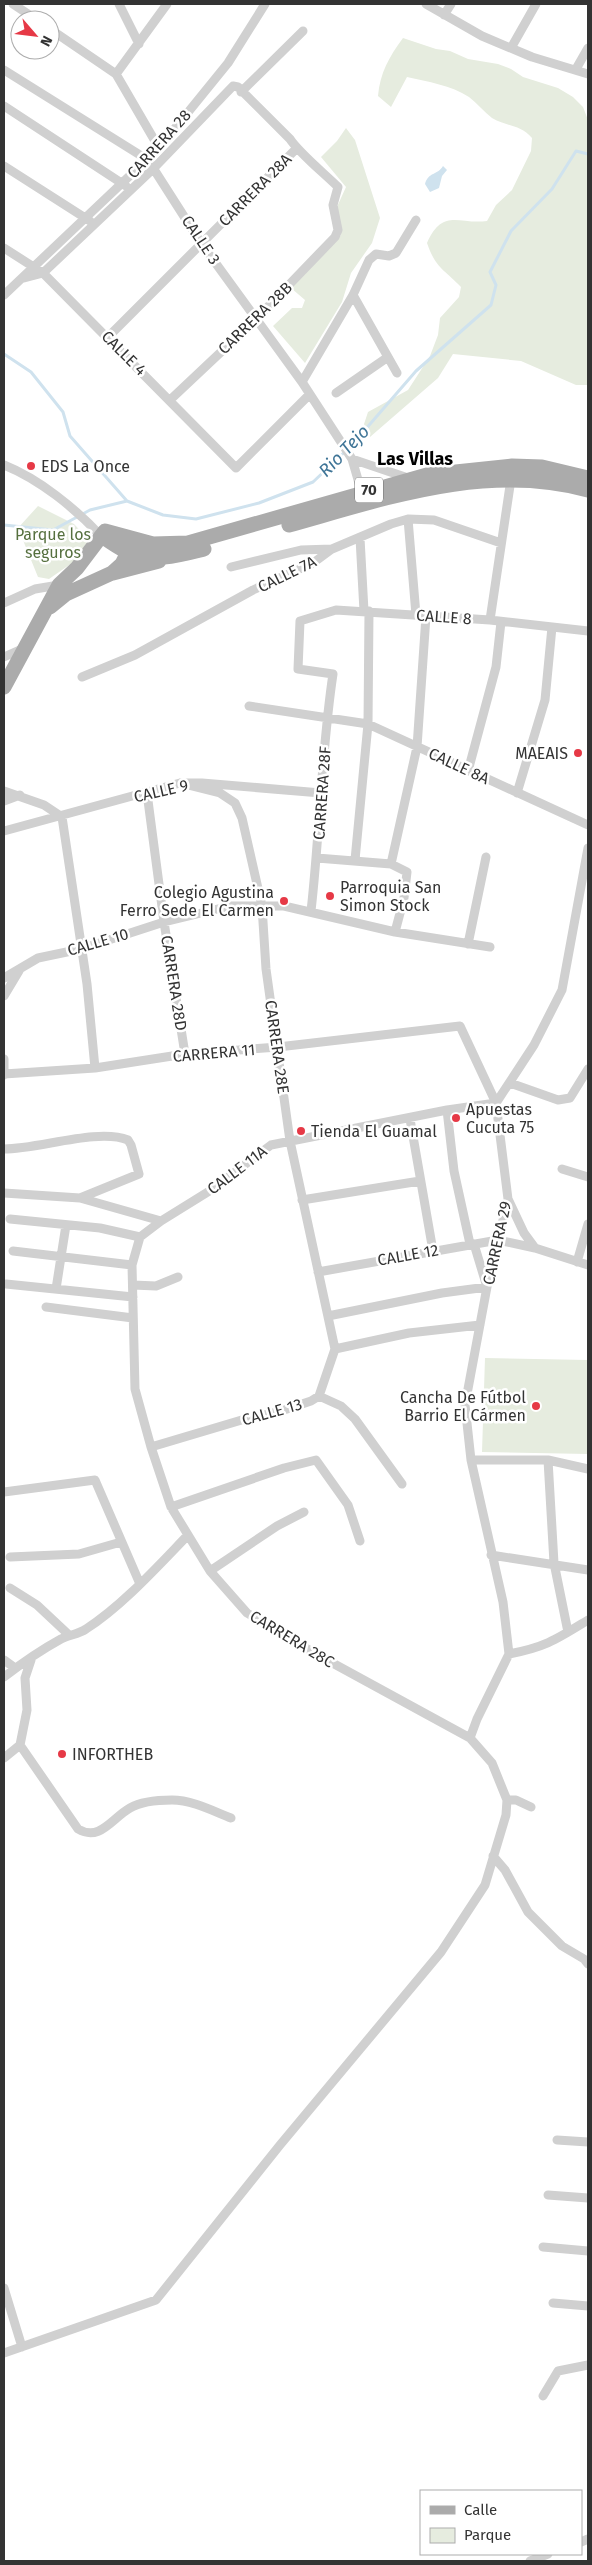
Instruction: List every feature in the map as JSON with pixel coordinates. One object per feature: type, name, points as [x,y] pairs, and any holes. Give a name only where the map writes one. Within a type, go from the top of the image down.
[{"type":"main road","name":"70","points":[[103,533],[131,546],[172,557],[363,498],[411,479],[427,475],[512,466],[542,467],[588,478]]},
{"type":"main road","name":"70","points":[[131,546],[188,543],[363,498],[470,481],[511,479],[546,481],[588,490]]},
{"type":"main road","points":[[4,686],[59,585],[77,568],[103,533]]},
{"type":"main road","points":[[112,573],[122,564],[131,546]]},
{"type":"main road","points":[[47,610],[66,594],[112,573],[172,557]]},
{"type":"street","points":[[119,4],[139,44]]},
{"type":"street","points":[[116,74],[167,4]]},
{"type":"street","name":"CARRERA 28","points":[[4,295],[159,148],[228,64],[265,4]]},
{"type":"street","points":[[426,4],[482,36],[532,58],[588,74]]},
{"type":"street","points":[[444,15],[451,4]]},
{"type":"street","points":[[511,48],[536,4]]},
{"type":"street","name":"CARRERA 28","points":[[43,273],[238,89],[303,31]]},
{"type":"street","points":[[60,36],[116,74],[159,148]]},
{"type":"street","points":[[576,70],[588,48]]},
{"type":"street","name":"CALLE 3","points":[[4,70],[148,160],[201,242],[302,382],[351,458],[363,498]]},
{"type":"street","points":[[238,89],[290,139],[296,149]]},
{"type":"street","points":[[4,106],[131,189]]},
{"type":"street","name":"CARRERA 28B","points":[[170,400],[256,318],[337,234],[333,205],[338,187],[310,159],[296,149]]},
{"type":"street","name":"CARRERA 28A","points":[[108,337],[296,149]]},
{"type":"street","points":[[4,166],[94,224]]},
{"type":"street","points":[[302,382],[353,295],[372,256],[379,254],[393,256],[416,220]]},
{"type":"street","name":"CALLE 4","points":[[4,248],[43,273],[236,468],[309,394]]},
{"type":"street","points":[[24,278],[43,273]]},
{"type":"street","points":[[353,295],[397,374]]},
{"type":"street","points":[[336,393],[388,357]]},
{"type":"street","points":[[351,458],[411,479]]},
{"type":"street","points":[[4,465],[36,482],[103,533]]},
{"type":"street","points":[[490,620],[511,479]]},
{"type":"street","points":[[408,519],[416,615]]},
{"type":"street","name":"CALLE 7A","points":[[82,677],[135,655],[253,590],[313,563],[332,549],[408,519],[434,520],[501,543]]},
{"type":"street","points":[[355,860],[368,724],[366,611],[360,538]]},
{"type":"street","points":[[231,566],[301,550],[332,549]]},
{"type":"street","points":[[4,603],[35,589],[59,585]]},
{"type":"street","name":"CALLE 8","points":[[333,674],[298,669],[300,620],[336,610],[366,611],[490,620],[588,631]]},
{"type":"street","points":[[391,864],[417,747],[426,616]]},
{"type":"street","points":[[468,771],[496,667],[501,622]]},
{"type":"street","points":[[517,793],[544,700],[552,627]]},
{"type":"street","points":[[4,657],[26,647]]},
{"type":"street","name":"CARRERA 28F","points":[[311,911],[317,858],[326,718],[333,674]]},
{"type":"street","name":"CALLE 8A","points":[[249,706],[368,724],[588,825]]},
{"type":"street","name":"CALLE 9","points":[[4,832],[147,794],[180,783],[202,783],[321,793]]},
{"type":"street","name":"CARRERA 28E","points":[[180,783],[220,793],[235,803],[242,818],[262,906],[266,970],[290,1140],[335,1349]]},
{"type":"street","points":[[4,791],[20,795],[44,805],[62,817],[87,984],[95,1068]]},
{"type":"street","name":"CARRERA 28D","points":[[147,794],[164,922],[185,1054]]},
{"type":"street","points":[[4,801],[20,795]]},
{"type":"street","points":[[496,1103],[534,1045],[562,990],[586,874],[588,848]]},
{"type":"street","points":[[468,944],[486,857]]},
{"type":"street","points":[[317,858],[391,864],[407,872],[404,898],[395,932]]},
{"type":"street","name":"CALLE 10","points":[[4,978],[38,958],[81,949],[164,922],[230,906],[284,906],[395,932],[490,947]]},
{"type":"street","points":[[4,996],[20,970]]},
{"type":"street","name":"CARRERA 11","points":[[4,1074],[95,1068],[185,1054],[278,1047],[460,1026],[496,1103]]},
{"type":"street","points":[[4,1059],[4,1074]]},
{"type":"street","points":[[510,1083],[558,1100],[565,1100],[570,1098],[588,1069]]},
{"type":"street","name":"CALLE 11A","points":[[161,1221],[211,1190],[271,1144],[410,1119],[447,1110],[496,1103]]},
{"type":"street","name":"CARRERA 29","points":[[496,1103],[508,1199],[487,1286],[465,1405],[471,1460],[503,1602],[509,1654]]},
{"type":"street","points":[[328,1316],[487,1286],[472,1244],[454,1171],[447,1110]]},
{"type":"street","points":[[410,1119],[433,1250]]},
{"type":"street","points":[[4,1148],[25,1149],[70,1139],[109,1137],[128,1140],[140,1171],[139,1174],[80,1198]]},
{"type":"street","points":[[562,1169],[588,1177]]},
{"type":"street","points":[[302,1200],[420,1181]]},
{"type":"street","points":[[4,1193],[80,1198],[161,1221]]},
{"type":"street","points":[[508,1199],[524,1233],[535,1248]]},
{"type":"street","points":[[10,1219],[100,1228],[140,1237],[161,1221]]},
{"type":"street","points":[[577,1262],[588,1224]]},
{"type":"street","points":[[56,1289],[66,1225]]},
{"type":"street","name":"CARRERA 28C","points":[[140,1237],[132,1265],[135,1389],[151,1447],[171,1507],[210,1571],[247,1613],[324,1659],[470,1738],[492,1763],[507,1800]]},
{"type":"street","points":[[498,1240],[535,1248],[588,1265]]},
{"type":"street","name":"CALLE 12","points":[[318,1272],[433,1250],[498,1240]]},
{"type":"street","points":[[13,1252],[132,1265]]},
{"type":"street","points":[[133,1285],[156,1286],[178,1277]]},
{"type":"street","points":[[6,1284],[133,1297]]},
{"type":"street","points":[[46,1307],[133,1318]]},
{"type":"street","points":[[335,1349],[409,1333],[480,1325]]},
{"type":"street","name":"CALLE 13","points":[[151,1447],[245,1419],[278,1412],[319,1396],[335,1349]]},
{"type":"street","points":[[319,1396],[341,1406],[355,1419],[402,1484]]},
{"type":"street","points":[[171,1507],[284,1468],[316,1460],[348,1505],[360,1541]]},
{"type":"street","points":[[471,1460],[548,1460],[588,1469]]},
{"type":"street","points":[[548,1460],[554,1563],[568,1632]]},
{"type":"street","points":[[4,1492],[95,1480],[140,1584]]},
{"type":"street","points":[[210,1571],[277,1526],[304,1512]]},
{"type":"street","points":[[4,1677],[15,1668],[30,1660],[40,1650],[69,1635],[85,1630],[140,1584],[188,1535]]},
{"type":"street","points":[[10,1557],[79,1554],[121,1542]]},
{"type":"street","points":[[492,1555],[554,1563],[588,1570]]},
{"type":"street","points":[[10,1588],[37,1604],[69,1635]]},
{"type":"street","points":[[470,1738],[476,1719],[509,1654],[538,1648],[588,1620]]},
{"type":"street","points":[[4,1660],[15,1668]]},
{"type":"street","points":[[4,1758],[20,1745],[28,1710],[26,1678],[30,1660]]},
{"type":"street","points":[[20,1745],[50,1787],[64,1811],[78,1829],[84,1833],[100,1831],[131,1807],[144,1802],[173,1800],[190,1802],[231,1818]]},
{"type":"street","points":[[4,2353],[156,2300],[280,2145],[441,1952],[485,1885],[506,1815],[507,1800],[516,1800],[531,1807]]},
{"type":"street","points":[[493,1856],[505,1870],[528,1912],[562,1946],[587,1960]]},
{"type":"street","points":[[557,2140],[588,2142]]},
{"type":"street","points":[[548,2195],[588,2198]]},
{"type":"street","points":[[543,2248],[588,2251]]},
{"type":"street","points":[[4,2288],[22,2347]]},
{"type":"street","points":[[553,2303],[588,2306]]},
{"type":"street","points":[[542,2396],[558,2371],[588,2364]]},
{"type":"street","points":[[530,2561],[545,2555]]},
{"type":"green space","points":[[403,38],[436,49],[450,51],[468,59],[498,64],[511,69],[523,77],[558,88],[573,97],[583,107],[588,120],[588,385],[576,385],[521,361],[453,354],[438,378],[370,437],[364,424],[368,412],[408,390],[430,356],[438,335],[440,318],[459,297],[461,287],[441,268],[430,252],[427,243],[433,232],[446,221],[487,221],[496,205],[512,190],[531,151],[532,138],[527,133],[492,118],[469,97],[447,87],[407,77],[391,107],[378,96],[386,66]]},
{"type":"green space","points":[[346,128],[355,140],[380,218],[372,243],[351,273],[342,302],[305,363],[273,326],[292,308],[302,308],[305,300],[291,288],[341,235],[336,209],[346,187],[321,157],[337,141]]},
{"type":"green space","name":"Parque los seguros","points":[[38,506],[74,524],[89,540],[72,563],[49,579],[38,577],[18,528]]},
{"type":"green space","name":"Cancha De Fútbol Barrio El Cármen","points":[[485,1358],[588,1360],[588,1454],[482,1452]]},
{"type":"water","points":[[443,166],[447,170],[442,176],[439,188],[430,192],[425,184],[426,180]]},
{"type":"waterway","name":"Rio Tejo","points":[[4,354],[31,372],[63,412],[70,436],[127,501],[163,515],[196,519],[259,503],[313,482],[351,446],[416,371],[491,305],[496,285],[490,272],[511,231],[552,189],[576,151],[588,154]]},
{"type":"waterway","points":[[4,525],[53,530],[90,510],[127,501]]},
{"type":"place","name":"EDS La Once","points":[[31,466]]},
{"type":"place","name":"MAEAIS","points":[[578,753]]},
{"type":"place","name":"Parroquia San Simon Stock","points":[[330,896]]},
{"type":"place","name":"Colegio Agustina Ferro Sede El Carmen","points":[[284,901]]},
{"type":"place","name":"Apuestas Cucuta 75","points":[[456,1118]]},
{"type":"place","name":"Tienda El Guamal","points":[[301,1131]]},
{"type":"place","name":"Cancha De Fútbol Barrio El Cármen","points":[[536,1406]]},
{"type":"place","name":"INFORTHEB","points":[[62,1754]]},
{"type":"district","name":"Las Villas","points":[[415,459]]}]
